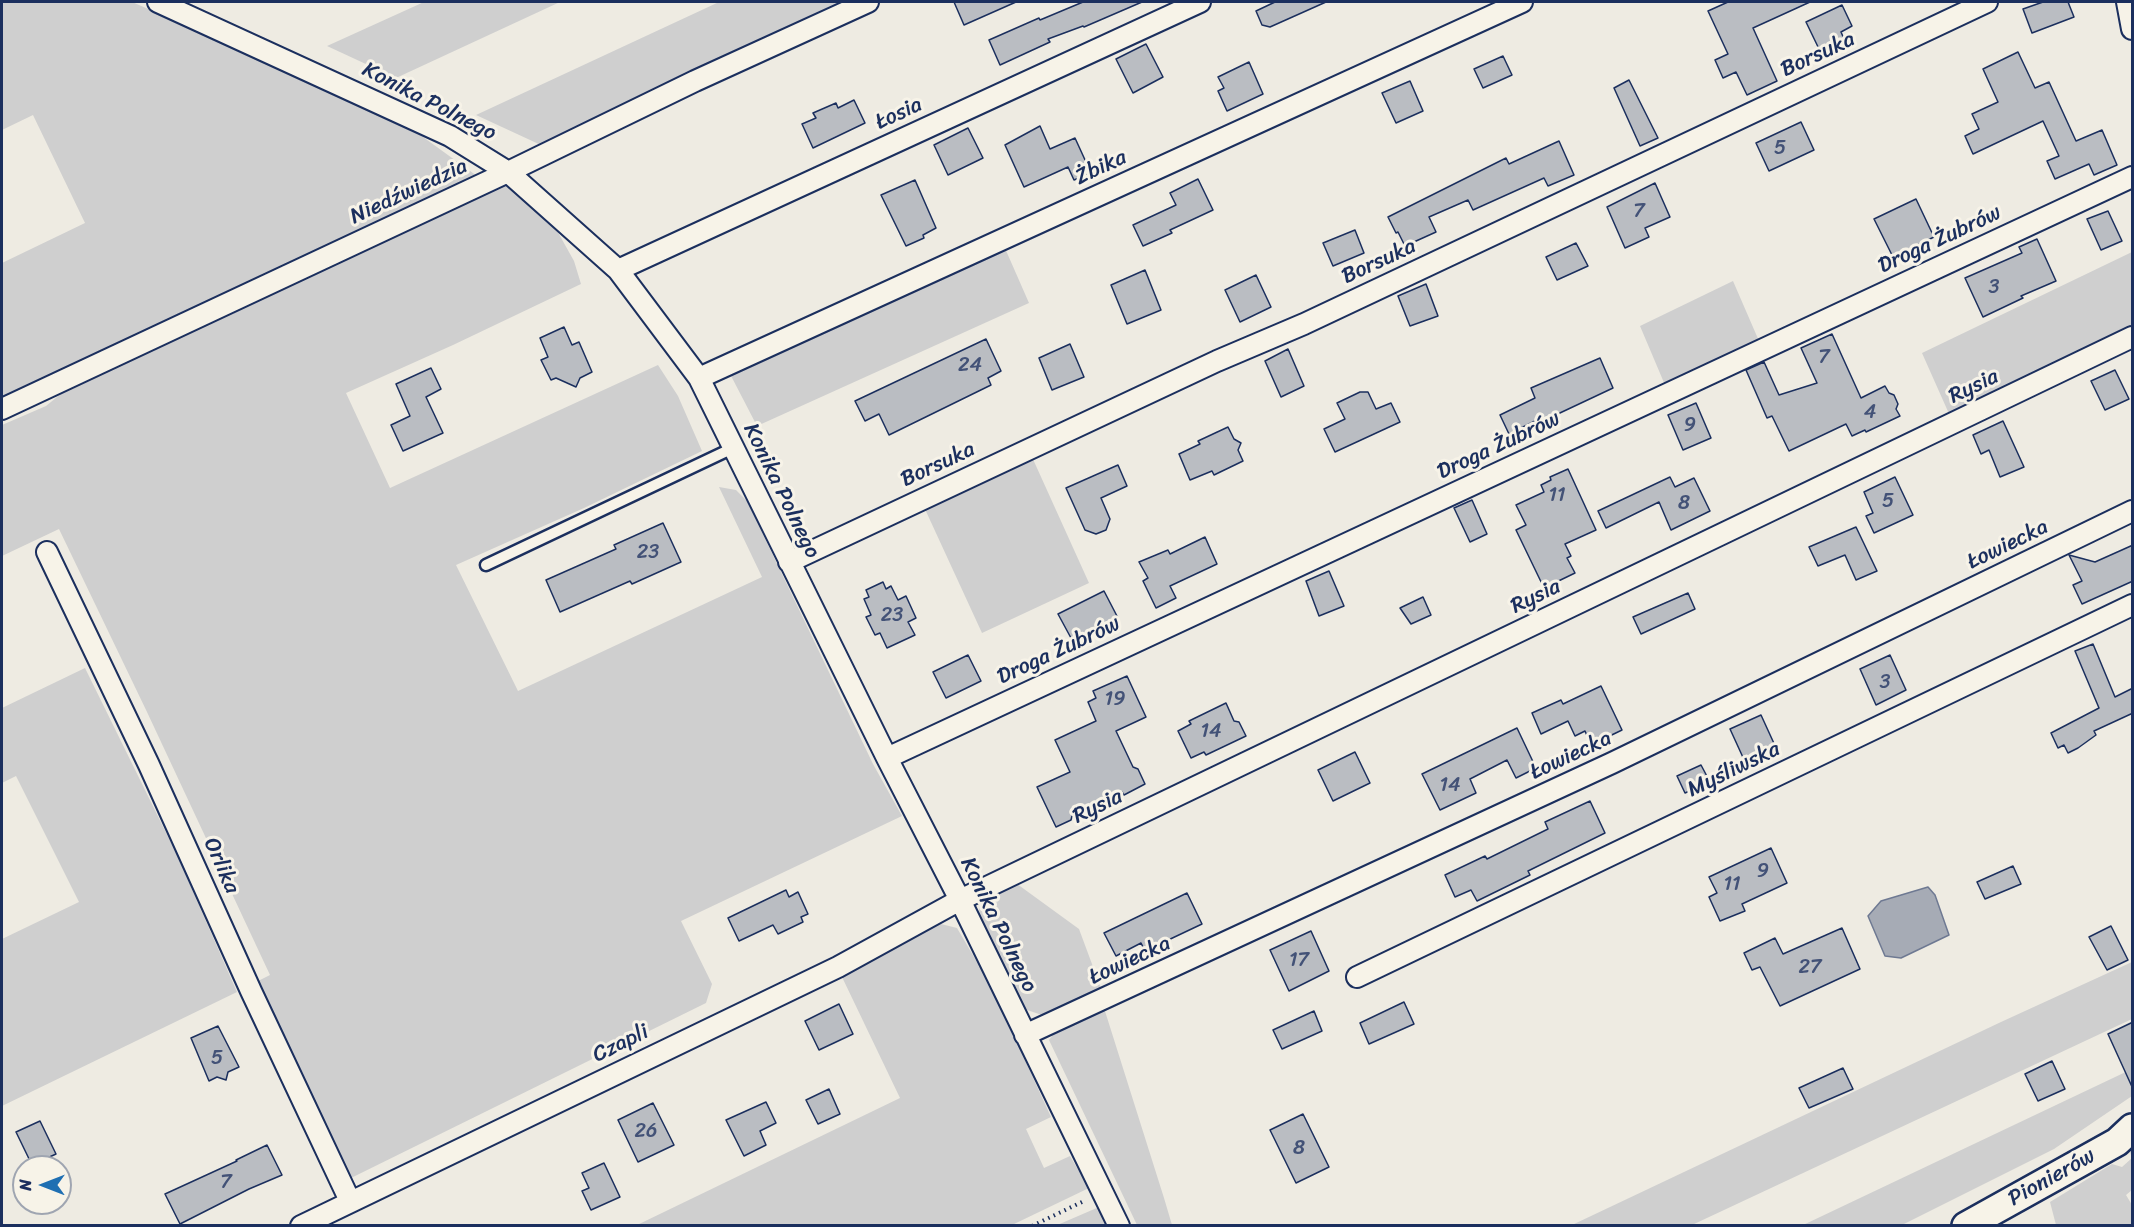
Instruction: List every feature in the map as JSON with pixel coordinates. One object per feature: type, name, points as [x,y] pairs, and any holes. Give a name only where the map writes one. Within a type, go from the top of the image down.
[{"type":"main road","name":"Pionierów","points":[[1967,1225],[2117,1142],[2133,1128]]},
{"type":"street","name":"Konika Polnego","points":[[158,2],[450,136],[508,172],[618,270],[699,378],[960,900],[1119,1226]]},
{"type":"street","name":"Niedźwiedzia","points":[[2,409],[508,172],[695,81],[868,2]]},
{"type":"street","name":"Łosia","points":[[618,270],[1200,2]]},
{"type":"street","name":"Żbika","points":[[699,378],[1522,2]]},
{"type":"street","name":"Borsuka","points":[[789,562],[1217,361],[1304,324],[1987,2]]},
{"type":"street","points":[[2127,2],[2133,29]]},
{"type":"street","name":"Droga Żubrów","points":[[887,758],[2133,177]]},
{"type":"street","name":"Rysia","points":[[960,900],[2133,337]]},
{"type":"street","name":"Łowiecka","points":[[1025,1035],[1612,763],[2133,511]]},
{"type":"street","name":"Orlika","points":[[46,552],[149,765],[251,991],[350,1201]]},
{"type":"street","name":"Myśliwska","points":[[1357,977],[2133,605]]},
{"type":"street","name":"Czapli","points":[[301,1226],[837,966],[960,900]]},
{"type":"lane","points":[[486,565],[733,448]]},
{"type":"path","points":[[1032,1226],[1104,1192]]},
{"type":"shaded area","points":[[2,2],[132,2],[295,72],[423,137],[477,176],[2,402],[2,263],[85,223],[33,115],[2,130]]},
{"type":"shaded area","points":[[424,2],[560,2],[396,78],[327,46]]},
{"type":"shaded area","points":[[719,2],[852,2],[543,146],[476,115]]},
{"type":"shaded area","points":[[501,181],[555,227],[574,261],[581,284],[346,393],[390,488],[658,365],[678,396],[702,451],[584,508],[456,565],[518,691],[762,577],[719,487],[736,490],[747,501],[873,764],[902,816],[681,921],[712,984],[706,1003],[351,1178],[256,982],[270,975],[59,529],[2,556],[2,425],[46,406],[73,384]]},
{"type":"shaded area","points":[[1004,246],[1029,303],[757,426],[728,370]]},
{"type":"shaded area","points":[[2132,252],[2132,329],[1950,416],[1922,353]]},
{"type":"shaded area","points":[[1733,281],[1759,341],[1665,385],[1640,326]]},
{"type":"shaded area","points":[[1032,457],[1089,583],[982,633],[924,507]]},
{"type":"shaded area","points":[[85,668],[177,855],[237,992],[2,1106],[2,939],[79,902],[16,776],[2,783],[2,708]]},
{"type":"shaded area","points":[[1013,881],[1079,929],[1102,991],[1045,1016],[1024,1009],[982,926],[979,910],[982,898]]},
{"type":"shaded area","points":[[1928,887],[1935,895],[1949,935],[1901,958],[1885,956],[1868,916],[1881,901]]},
{"type":"shaded area","points":[[941,924],[957,928],[991,986],[1051,1117],[1026,1129],[1044,1168],[1070,1156],[1089,1188],[1012,1225],[635,1226],[900,1098],[842,977],[929,926]]},
{"type":"shaded area","points":[[2132,962],[2132,1019],[1692,1225],[1572,1225],[2001,1022]]},
{"type":"shaded area","points":[[1104,1008],[1172,1225],[1137,1225],[1049,1040],[1055,1032]]},
{"type":"shaded area","points":[[2132,1069],[2132,1096],[2054,1149],[1902,1225],[1801,1226]]},
{"type":"shaded area","points":[[2132,1158],[2132,1190],[2126,1195],[2132,1205],[2132,1225],[2056,1225],[2050,1202],[2112,1164],[2122,1167]]},
{"type":"shaded area","points":[[1099,1207],[1108,1226],[1055,1226]]},
{"type":"building","points":[[954,2],[1016,2],[964,25]]},
{"type":"building","points":[[1083,2],[1142,2],[1084,27],[1048,39],[1050,42],[1000,65],[989,40]]},
{"type":"building","points":[[1275,2],[1326,2],[1270,27],[1262,25],[1256,11]]},
{"type":"building","points":[[1728,2],[1810,2],[1753,28],[1777,81],[1747,95],[1736,72],[1723,78],[1715,60],[1728,54],[1708,11]]},
{"type":"building","points":[[2043,2],[2068,2],[2074,17],[2032,33],[2023,9]]},
{"type":"building","points":[[1842,5],[1852,26],[1841,32],[1848,48],[1831,46],[1820,51],[1806,22]]},
{"type":"building","points":[[1146,44],[1163,77],[1133,93],[1116,59]]},
{"type":"building","points":[[2018,52],[2035,88],[2049,82],[2076,141],[2102,130],[2117,165],[2094,175],[2089,164],[2055,179],[2047,161],[2059,156],[2043,121],[1973,154],[1965,136],[1979,129],[1972,114],[1998,102],[1983,69]]},
{"type":"building","points":[[1503,56],[1512,75],[1483,88],[1474,69]]},
{"type":"building","points":[[1249,62],[1263,94],[1227,111],[1218,91],[1224,88],[1218,77]]},
{"type":"building","points":[[1629,80],[1658,138],[1640,146],[1614,88]]},
{"type":"building","points":[[1410,81],[1423,111],[1396,123],[1382,93]]},
{"type":"building","points":[[854,100],[865,123],[813,148],[802,124],[816,118],[813,113],[836,103],[838,108]]},
{"type":"building","points":[[1801,122],[1814,150],[1769,171],[1756,143]]},
{"type":"building","points":[[1040,126],[1050,149],[1075,138],[1091,173],[1074,180],[1068,167],[1024,187],[1005,145]]},
{"type":"building","points":[[968,128],[983,158],[948,175],[934,145]]},
{"type":"building","points":[[1559,141],[1574,175],[1548,186],[1544,178],[1473,210],[1468,200],[1429,217],[1436,232],[1405,246],[1398,232],[1396,233],[1388,217],[1506,158],[1509,164]]},
{"type":"building","points":[[1198,179],[1213,210],[1170,230],[1172,233],[1143,246],[1133,225],[1176,205],[1170,193]]},
{"type":"building","points":[[915,180],[936,228],[923,235],[924,238],[906,246],[881,195]]},
{"type":"building","points":[[1655,183],[1670,217],[1645,228],[1649,237],[1625,248],[1607,207]]},
{"type":"building","points":[[1916,199],[1934,237],[1893,257],[1874,219]]},
{"type":"building","points":[[2108,211],[2122,241],[2101,250],[2087,219]]},
{"type":"building","points":[[1355,230],[1364,253],[1333,266],[1323,243]]},
{"type":"building","points":[[2037,239],[2056,281],[2021,296],[2023,298],[1983,317],[1965,278],[2022,253],[2019,247]]},
{"type":"building","points":[[1576,243],[1588,266],[1557,280],[1546,257]]},
{"type":"building","points":[[1145,270],[1161,310],[1127,324],[1111,285]]},
{"type":"building","points":[[1256,275],[1271,307],[1240,322],[1225,290]]},
{"type":"building","points":[[1426,284],[1438,316],[1410,326],[1398,296]]},
{"type":"building","points":[[564,327],[572,345],[579,342],[592,372],[580,378],[576,387],[556,378],[551,380],[541,360],[548,357],[540,338]]},
{"type":"building","points":[[1832,334],[1861,398],[1885,386],[1889,393],[1894,395],[1898,404],[1896,409],[1900,416],[1852,436],[1846,424],[1789,451],[1772,416],[1767,418],[1746,370],[1764,362],[1779,395],[1817,383],[1801,348]]},
{"type":"building","points":[[986,339],[1001,371],[988,378],[991,385],[889,435],[879,414],[865,421],[855,401]]},
{"type":"building","points":[[1070,344],[1084,377],[1052,390],[1039,358]]},
{"type":"building","points":[[1288,349],[1304,386],[1281,397],[1265,361]]},
{"type":"building","points":[[1600,358],[1613,388],[1509,434],[1500,415],[1535,398],[1531,388]]},
{"type":"building","points":[[431,368],[441,389],[426,397],[443,433],[403,451],[391,425],[410,416],[396,384]]},
{"type":"building","points":[[2115,370],[2129,399],[2105,410],[2091,381]]},
{"type":"building","points":[[1360,392],[1368,392],[1376,409],[1391,403],[1400,422],[1335,452],[1324,429],[1345,419],[1337,403]]},
{"type":"building","points":[[1696,403],[1711,438],[1683,450],[1668,415]]},
{"type":"building","points":[[2003,421],[2024,467],[2000,477],[1989,450],[1981,454],[1973,435]]},
{"type":"building","points":[[1228,427],[1234,439],[1241,443],[1238,450],[1243,461],[1214,475],[1212,471],[1190,480],[1179,454],[1200,444],[1198,441]]},
{"type":"building","points":[[1118,465],[1127,486],[1101,498],[1110,519],[1106,530],[1096,534],[1085,530],[1066,488]]},
{"type":"building","points":[[1568,469],[1596,530],[1565,544],[1571,556],[1567,558],[1575,573],[1544,588],[1516,530],[1526,525],[1516,505],[1544,492],[1541,485],[1551,480],[1550,477]]},
{"type":"building","points":[[1670,477],[1675,487],[1694,478],[1710,511],[1671,530],[1659,502],[1606,528],[1598,511]]},
{"type":"building","points":[[1895,477],[1913,515],[1874,533],[1866,516],[1873,513],[1864,492]]},
{"type":"building","points":[[1472,500],[1487,534],[1470,542],[1454,508]]},
{"type":"building","points":[[663,523],[681,562],[632,584],[630,581],[560,612],[546,580],[616,549],[614,545]]},
{"type":"building","points":[[1856,527],[1877,571],[1856,580],[1845,555],[1818,566],[1809,547]]},
{"type":"building","points":[[1205,537],[1217,564],[1170,586],[1176,598],[1156,608],[1143,581],[1148,578],[1139,562],[1168,550],[1170,554]]},
{"type":"building","points":[[2133,545],[2133,581],[2082,604],[2073,585],[2082,581],[2069,555],[2095,562]]},
{"type":"building","points":[[1329,571],[1344,606],[1319,616],[1306,581]]},
{"type":"building","points":[[883,582],[886,589],[891,586],[898,600],[906,596],[916,618],[908,622],[915,635],[887,648],[880,633],[875,635],[866,617],[871,615],[864,599],[869,597],[866,590]]},
{"type":"building","points":[[1104,591],[1118,618],[1071,638],[1058,614]]},
{"type":"building","points":[[1688,593],[1695,609],[1641,634],[1633,617]]},
{"type":"building","points":[[1423,597],[1431,615],[1411,624],[1400,608]]},
{"type":"building","points":[[2093,644],[2115,697],[2133,688],[2133,713],[2094,731],[2096,735],[2068,753],[2064,745],[2058,748],[2051,733],[2099,708],[2075,651]]},
{"type":"building","points":[[968,655],[981,681],[946,698],[933,672]]},
{"type":"building","points":[[1890,655],[1906,690],[1876,705],[1860,669]]},
{"type":"building","points":[[1127,676],[1146,717],[1116,731],[1133,767],[1138,769],[1145,784],[1124,795],[1122,792],[1072,816],[1071,820],[1056,827],[1037,787],[1070,772],[1055,740],[1096,721],[1088,702],[1096,698],[1093,691]]},
{"type":"building","points":[[1601,686],[1622,730],[1591,745],[1585,731],[1575,736],[1568,721],[1541,734],[1532,713],[1561,700],[1563,704]]},
{"type":"building","points":[[1226,703],[1234,721],[1239,722],[1246,736],[1206,755],[1204,752],[1191,758],[1178,731],[1191,724],[1189,721]]},
{"type":"building","points":[[1761,715],[1777,750],[1746,764],[1730,729]]},
{"type":"building","points":[[1517,728],[1536,768],[1516,778],[1507,760],[1470,779],[1476,793],[1440,810],[1422,774]]},
{"type":"building","points":[[1355,752],[1370,783],[1333,801],[1318,770]]},
{"type":"building","points":[[1701,765],[1710,782],[1685,793],[1677,776]]},
{"type":"building","points":[[1590,801],[1605,833],[1528,871],[1530,875],[1477,901],[1471,890],[1455,897],[1445,875],[1485,856],[1487,859],[1548,829],[1545,822]]},
{"type":"building","points":[[1771,848],[1787,883],[1742,904],[1745,911],[1720,921],[1709,897],[1717,893],[1709,877]]},
{"type":"building","points":[[2013,866],[2021,884],[1985,899],[1977,882]]},
{"type":"building","points":[[786,890],[789,897],[798,892],[808,914],[801,917],[803,922],[778,934],[773,925],[739,941],[728,918]]},
{"type":"building","points":[[1187,893],[1202,924],[1145,951],[1141,943],[1116,956],[1104,933]]},
{"type":"building","points":[[2111,926],[2128,960],[2107,970],[2089,937]]},
{"type":"building","points":[[1842,928],[1860,969],[1780,1006],[1760,967],[1752,970],[1744,953],[1775,938],[1783,954]]},
{"type":"building","points":[[1311,931],[1329,971],[1289,991],[1270,950]]},
{"type":"building","points":[[1404,1002],[1414,1024],[1369,1044],[1360,1023]]},
{"type":"building","points":[[839,1004],[853,1034],[819,1050],[805,1021]]},
{"type":"building","points":[[1314,1011],[1322,1031],[1282,1049],[1273,1030]]},
{"type":"building","points":[[2133,1022],[2133,1089],[2108,1034]]},
{"type":"building","points":[[218,1026],[239,1067],[228,1072],[226,1080],[217,1077],[209,1081],[191,1038]]},
{"type":"building","points":[[2052,1061],[2065,1089],[2038,1101],[2025,1074]]},
{"type":"building","points":[[1843,1068],[1853,1089],[1809,1108],[1799,1088]]},
{"type":"building","points":[[829,1089],[840,1114],[818,1124],[806,1100]]},
{"type":"building","points":[[766,1102],[776,1123],[760,1131],[766,1145],[744,1156],[726,1120]]},
{"type":"building","points":[[653,1103],[674,1145],[638,1162],[618,1120]]},
{"type":"building","points":[[1303,1114],[1329,1167],[1296,1183],[1270,1130]]},
{"type":"building","points":[[40,1121],[56,1154],[27,1155],[16,1132]]},
{"type":"building","points":[[267,1145],[282,1175],[180,1224],[165,1194]]},
{"type":"building","points":[[604,1163],[620,1197],[591,1210],[582,1191],[589,1188],[582,1173]]}]
